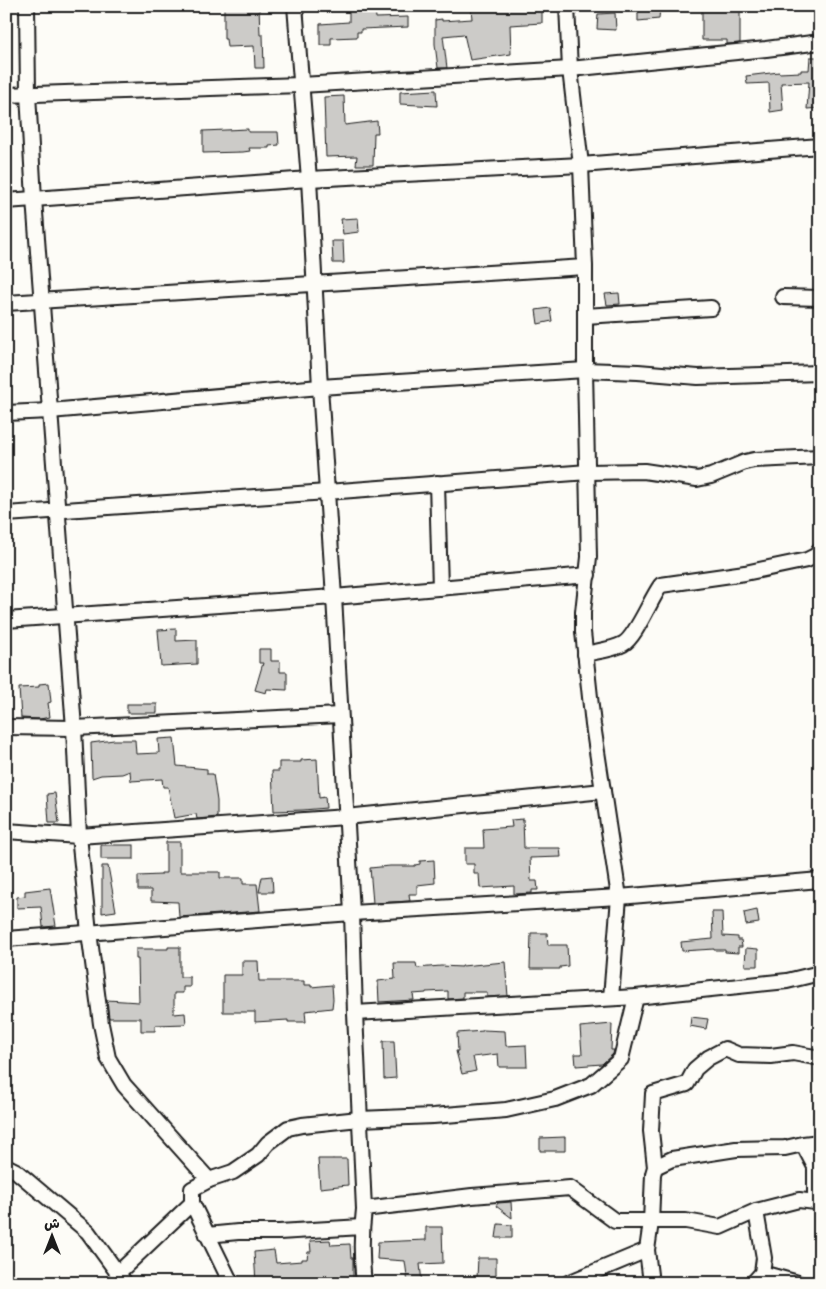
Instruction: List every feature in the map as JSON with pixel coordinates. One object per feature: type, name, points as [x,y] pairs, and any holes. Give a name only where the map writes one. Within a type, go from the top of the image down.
[{"type":"street","points":[[27,6],[28,94],[34,199],[74,728],[79,836],[101,1024],[108,1058],[124,1085],[209,1180]]},
{"type":"street","points":[[296,6],[309,179],[352,913],[364,1209],[361,1261],[364,1283]]},
{"type":"street","points":[[567,6],[570,69],[581,165],[585,267],[589,557],[583,612],[583,632],[593,725],[619,897],[611,998]]},
{"type":"street","points":[[6,96],[301,85],[570,69],[820,42]]},
{"type":"street","points":[[6,201],[309,179],[581,165],[820,146]]},
{"type":"street","points":[[6,303],[585,267]]},
{"type":"street","points":[[783,297],[820,298]]},
{"type":"street","points":[[585,316],[711,308]]},
{"type":"street","points":[[6,413],[50,411],[320,387],[585,370],[698,377],[820,373]]},
{"type":"street","points":[[6,514],[588,472],[644,471],[697,479],[711,476],[754,460],[820,457]]},
{"type":"street","points":[[438,483],[440,588]]},
{"type":"street","points":[[585,654],[625,643],[661,585],[806,560],[818,555],[820,549]]},
{"type":"street","points":[[6,620],[334,597],[588,575]]},
{"type":"street","points":[[6,727],[74,728],[340,715]]},
{"type":"street","points":[[6,831],[79,836],[346,817],[603,791]]},
{"type":"street","points":[[6,939],[352,913],[619,897],[820,880]]},
{"type":"street","points":[[355,1013],[636,997],[787,981],[820,973]]},
{"type":"street","points":[[231,1283],[192,1203],[192,1189],[209,1180],[233,1172],[258,1155],[268,1143],[288,1128],[359,1119],[433,1116],[506,1110],[555,1099],[591,1085],[621,1059],[636,997]]},
{"type":"street","points":[[651,1283],[648,1250],[655,1168],[651,1132],[653,1094],[687,1084],[695,1069],[708,1058],[725,1049],[739,1055],[771,1056],[793,1053],[820,1058]]},
{"type":"street","points":[[655,1168],[672,1160],[736,1149],[785,1148],[820,1142]]},
{"type":"street","points":[[364,1209],[472,1196],[570,1188],[615,1221],[686,1221],[720,1227],[756,1211],[798,1200],[817,1201],[815,1167],[804,1144]]},
{"type":"street","points":[[6,1166],[16,1171],[88,1232],[121,1278],[192,1203]]},
{"type":"street","points":[[756,1211],[764,1258],[758,1278],[798,1283]]},
{"type":"street","points":[[207,1235],[362,1227]]},
{"type":"street","points":[[568,1283],[648,1250]]},
{"type":"building","points":[[224,6],[259,6],[260,35],[263,35],[264,68],[255,68],[254,46],[227,47],[226,39],[224,39]]},
{"type":"building","points":[[528,6],[528,8],[536,8],[536,10],[542,10],[542,23],[510,25],[511,54],[470,60],[464,34],[443,36],[447,68],[438,68],[435,20],[472,19],[471,7]]},
{"type":"building","points":[[638,6],[660,6],[659,19],[638,21]]},
{"type":"building","points":[[702,6],[740,6],[740,43],[727,44],[727,40],[702,40]]},
{"type":"building","points":[[375,7],[376,18],[408,17],[408,27],[361,29],[361,32],[357,32],[357,37],[331,38],[331,45],[320,45],[320,24],[349,22],[349,8]]},
{"type":"building","points":[[615,13],[616,30],[597,29],[598,14]]},
{"type":"building","points":[[810,57],[817,57],[820,108],[807,109],[809,82],[781,83],[783,110],[770,112],[769,83],[747,84],[746,76],[809,70]]},
{"type":"building","points":[[436,90],[437,106],[400,104],[400,92]]},
{"type":"building","points":[[344,96],[345,125],[377,121],[378,133],[374,133],[373,165],[356,165],[357,156],[326,157],[324,97]]},
{"type":"building","points":[[248,129],[248,132],[278,132],[279,145],[269,146],[269,148],[249,148],[250,151],[243,152],[203,153],[203,131]]},
{"type":"building","points":[[358,218],[359,232],[343,234],[341,219]]},
{"type":"building","points":[[332,241],[343,241],[344,263],[333,263]]},
{"type":"building","points":[[619,293],[620,304],[607,305],[605,294]]},
{"type":"building","points":[[550,308],[552,321],[538,324],[536,310]]},
{"type":"building","points":[[176,629],[176,641],[197,640],[197,664],[161,666],[158,630]]},
{"type":"building","points":[[259,649],[271,649],[271,661],[280,661],[280,672],[287,672],[287,690],[267,689],[266,693],[255,690],[263,663],[259,663]]},
{"type":"building","points":[[49,683],[51,702],[48,703],[50,717],[40,719],[21,718],[19,688],[39,687],[39,684]]},
{"type":"building","points":[[127,704],[157,704],[157,713],[127,713]]},
{"type":"building","points":[[174,738],[177,766],[207,769],[207,774],[213,774],[217,817],[197,819],[196,814],[174,818],[168,787],[163,787],[162,779],[131,781],[130,771],[122,774],[101,775],[92,778],[91,743],[135,740],[136,754],[159,753],[158,739]]},
{"type":"building","points":[[317,759],[319,798],[325,797],[326,808],[274,811],[272,771],[279,771],[279,762],[301,762],[301,760]]},
{"type":"building","points":[[55,793],[59,823],[49,823],[47,794]]},
{"type":"building","points":[[523,819],[524,848],[560,848],[561,857],[530,858],[531,881],[537,881],[538,890],[532,890],[532,893],[514,894],[514,886],[480,888],[479,874],[474,874],[474,864],[465,864],[465,848],[484,848],[483,829],[512,827],[511,820]]},
{"type":"building","points":[[166,842],[180,842],[180,872],[220,872],[220,878],[243,878],[243,884],[257,884],[260,911],[179,917],[178,902],[151,901],[151,890],[138,890],[138,876],[166,873]]},
{"type":"building","points":[[101,845],[134,845],[134,859],[101,859]]},
{"type":"building","points":[[434,860],[435,883],[417,885],[417,894],[409,894],[410,901],[373,903],[370,868],[415,866],[420,864],[420,861]]},
{"type":"building","points":[[102,866],[108,866],[116,911],[102,913]]},
{"type":"building","points":[[272,876],[273,892],[259,892],[262,877]]},
{"type":"building","points":[[50,888],[56,926],[43,927],[41,907],[17,908],[17,897],[25,896],[25,891]]},
{"type":"building","points":[[757,910],[759,923],[746,925],[744,913]]},
{"type":"building","points":[[712,912],[722,912],[723,936],[738,937],[738,940],[741,940],[742,947],[738,947],[738,953],[714,949],[682,951],[681,942],[713,939]]},
{"type":"building","points":[[531,933],[547,933],[548,945],[567,945],[568,966],[560,967],[560,969],[530,969]]},
{"type":"building","points":[[168,947],[180,947],[180,977],[190,977],[190,987],[183,987],[183,993],[174,993],[174,1014],[185,1013],[186,1024],[155,1025],[155,1031],[141,1031],[141,1018],[109,1018],[107,1000],[139,1002],[136,949],[168,949]]},
{"type":"building","points":[[746,948],[758,949],[758,966],[745,966]]},
{"type":"building","points":[[242,961],[258,961],[259,981],[304,981],[304,985],[311,985],[311,987],[332,985],[332,1008],[305,1011],[306,1022],[288,1022],[288,1020],[255,1022],[255,1012],[223,1012],[223,975],[242,975]]},
{"type":"building","points":[[505,962],[508,996],[487,997],[487,992],[463,992],[463,998],[448,999],[448,991],[426,992],[413,994],[414,1000],[379,1002],[378,981],[395,979],[394,963],[416,963],[417,968],[462,967]]},
{"type":"building","points":[[691,1017],[708,1019],[706,1029],[690,1026]]},
{"type":"building","points":[[612,1024],[611,1050],[614,1050],[613,1054],[602,1064],[576,1066],[575,1054],[582,1054],[580,1027]]},
{"type":"building","points":[[483,1030],[505,1031],[506,1046],[526,1045],[527,1067],[499,1067],[498,1054],[473,1057],[476,1071],[462,1074],[456,1051],[458,1051],[457,1033]]},
{"type":"building","points":[[383,1041],[394,1041],[396,1078],[384,1079]]},
{"type":"building","points":[[565,1137],[565,1151],[540,1151],[540,1138]]},
{"type":"building","points":[[318,1159],[347,1159],[348,1185],[320,1188]]},
{"type":"building","points":[[511,1202],[512,1218],[496,1206],[498,1203]]},
{"type":"building","points":[[498,1224],[512,1225],[512,1238],[496,1238]]},
{"type":"building","points":[[426,1227],[442,1227],[443,1263],[420,1264],[422,1283],[408,1283],[405,1261],[377,1259],[378,1242],[426,1240]]},
{"type":"building","points":[[330,1240],[331,1245],[350,1244],[351,1258],[353,1258],[353,1278],[346,1278],[346,1283],[256,1283],[254,1252],[274,1250],[276,1263],[302,1261],[302,1259],[307,1259],[308,1252],[311,1252],[310,1241]]},
{"type":"building","points":[[478,1258],[496,1258],[496,1279],[477,1278]]}]
